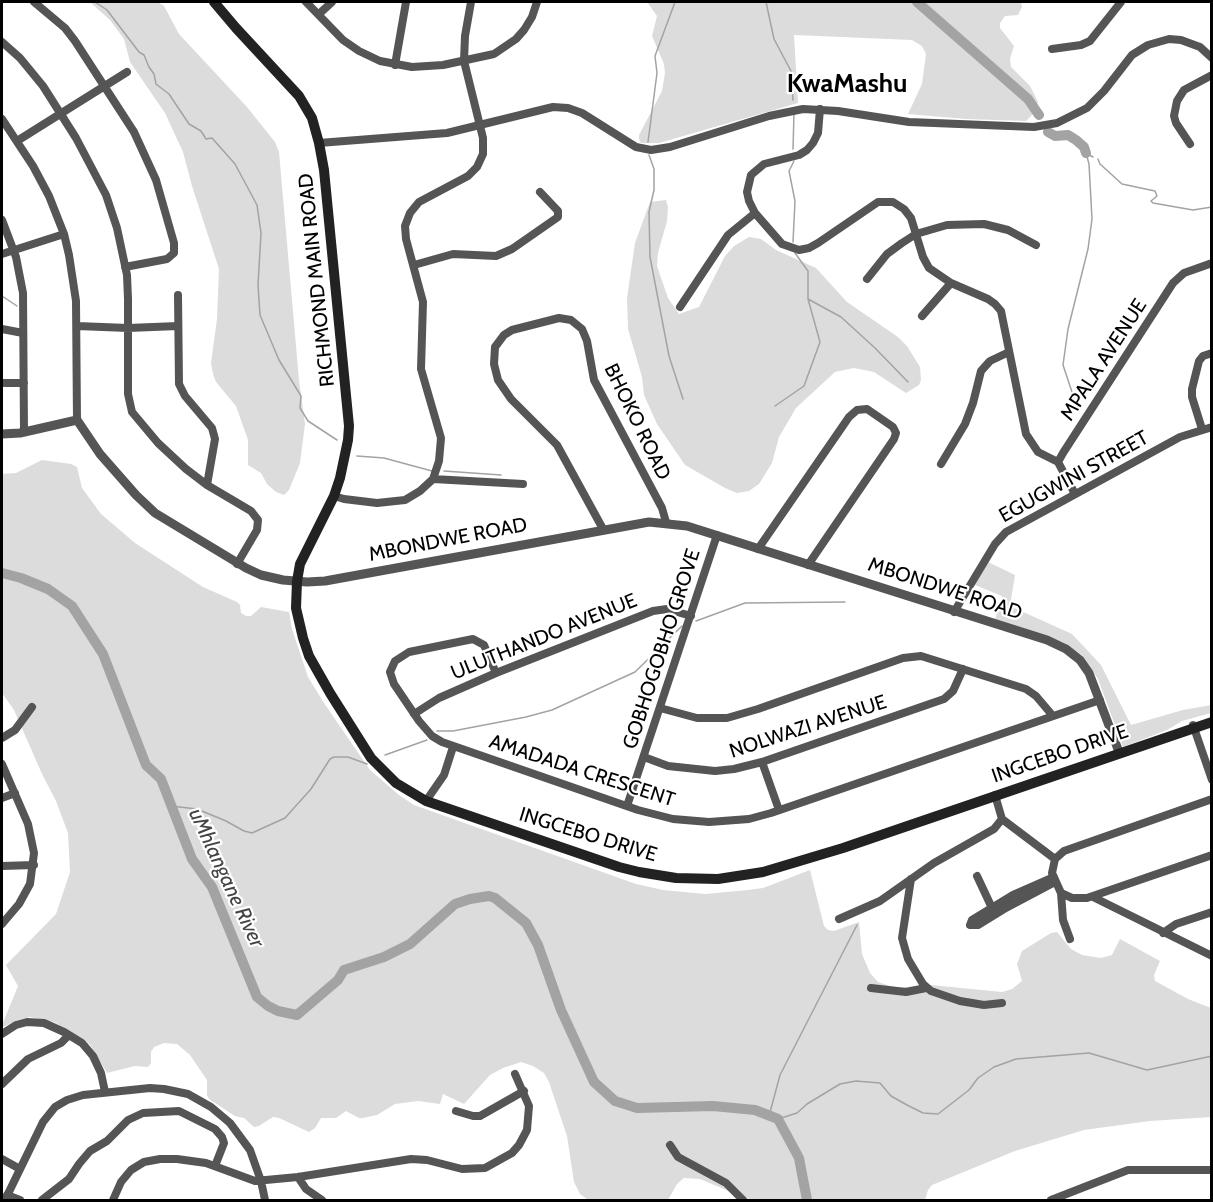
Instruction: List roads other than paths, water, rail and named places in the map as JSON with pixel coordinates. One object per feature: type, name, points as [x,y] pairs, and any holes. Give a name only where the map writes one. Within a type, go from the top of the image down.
[{"type":"main road","name":"RICHMOND MAIN ROAD","points":[[214,2],[299,96],[312,118],[324,170],[349,426],[343,469],[334,496],[300,564],[297,581]]},
{"type":"main road","name":"INGCEBO DRIVE","points":[[297,581],[296,608],[309,656],[355,735],[376,765],[403,788],[426,801],[619,867],[655,875],[703,880],[749,875],[782,867],[1168,736],[1212,717]]},
{"type":"main road","name":"INGCEBO DRIVE","points":[[1193,726],[1212,722]]},
{"type":"street","points":[[34,2],[70,34],[105,86],[131,126],[148,160],[164,202],[175,248],[173,255],[169,258],[125,267]]},
{"type":"street","points":[[306,2],[353,48],[373,59],[395,65],[420,67],[465,61],[494,54],[516,39],[529,23],[537,2]]},
{"type":"street","points":[[319,14],[333,2]]},
{"type":"street","points":[[395,65],[406,2]]},
{"type":"street","points":[[334,496],[365,502],[392,503],[411,497],[433,479],[441,456],[442,443],[421,369],[423,307],[405,233],[408,217],[419,202],[460,181],[477,166],[483,154],[480,126],[465,61],[465,36],[471,2]]},
{"type":"street","points":[[1052,49],[1081,45],[1090,41],[1121,2]]},
{"type":"street","points":[[319,143],[447,133],[548,108],[562,107],[582,113],[636,147],[651,150],[670,147],[778,113],[803,109],[820,109],[909,122],[1046,125],[1067,119],[1087,108],[1100,96],[1132,55],[1148,45],[1158,41],[1181,40],[1200,47],[1212,58]]},
{"type":"street","points":[[2,42],[28,66],[61,114],[106,195],[117,228],[128,292],[128,394],[132,412],[167,452],[207,485],[251,511],[258,520],[257,530],[237,564]]},
{"type":"street","points":[[17,141],[127,72]]},
{"type":"street","points":[[1190,144],[1176,123],[1174,116],[1177,101],[1184,90],[1212,75]]},
{"type":"street","points":[[820,109],[818,133],[807,150],[799,155],[764,164],[751,175],[747,192],[748,201],[755,213],[778,241],[794,249],[804,249],[813,246],[873,205],[893,202],[904,209],[910,218],[923,257],[930,268],[951,283],[988,299],[998,307],[1004,320],[1026,434],[1038,452],[1058,462],[1075,494]]},
{"type":"street","points":[[2,119],[49,196],[64,234],[73,271],[77,326],[77,420],[24,432],[2,434]]},
{"type":"street","points":[[414,265],[453,254],[496,255],[512,249],[558,217],[558,211],[540,192]]},
{"type":"street","points":[[680,307],[728,235],[755,213]]},
{"type":"street","points":[[2,220],[14,250],[22,292],[24,432]]},
{"type":"street","points":[[867,279],[887,254],[916,234],[960,223],[984,224],[1008,230],[1036,245]]},
{"type":"street","points":[[2,254],[64,234]]},
{"type":"street","name":"MPALA AVENUE","points":[[1058,462],[1173,283],[1184,273],[1212,263]]},
{"type":"street","points":[[922,316],[951,283]]},
{"type":"street","points":[[178,295],[180,388],[208,423],[214,435],[215,443],[207,485]]},
{"type":"street","name":"BHOKO ROAD","points":[[603,530],[557,445],[511,399],[498,380],[494,364],[495,347],[504,335],[512,330],[559,318],[571,321],[582,329],[587,341],[594,380],[662,508],[666,522]]},
{"type":"street","points":[[77,326],[128,328],[178,326]]},
{"type":"street","points":[[2,329],[23,333]]},
{"type":"street","points":[[941,464],[965,424],[982,369],[990,361],[1009,352]]},
{"type":"street","points":[[1202,429],[1192,397],[1192,388],[1199,361],[1203,356],[1212,353]]},
{"type":"street","points":[[2,383],[24,383]]},
{"type":"street","points":[[758,549],[849,417],[857,410],[867,409],[893,427],[896,433],[894,439],[808,565]]},
{"type":"street","name":"MBONDWE ROAD","points":[[77,420],[100,454],[150,509],[237,564],[261,575],[297,581],[332,580],[649,522],[666,522],[717,535],[1047,640],[1066,649],[1084,666],[1094,681],[1119,752]]},
{"type":"street","name":"EGUGWINI STREET","points":[[954,612],[1001,537],[1011,529],[1180,437],[1212,427]]},
{"type":"street","points":[[433,479],[523,484]]},
{"type":"street","name":"GOBHOGOBHO GROVE","points":[[627,806],[717,535]]},
{"type":"street","name":"ULUTHANDO AVENUE","points":[[414,714],[439,698],[496,673],[653,611],[667,609],[691,616]]},
{"type":"street","name":"AMADADA CRESCENT","points":[[496,673],[484,645],[473,639],[405,654],[392,665],[390,676],[414,714],[432,736],[453,747],[627,806],[673,819],[709,822],[749,819],[779,810],[1100,700]]},
{"type":"street","points":[[660,708],[697,718],[727,718],[911,657],[931,658],[1029,690],[1053,716]]},
{"type":"street","name":"NOLWAZI AVENUE","points":[[644,757],[668,765],[715,771],[762,762],[944,699],[954,691],[963,669]]},
{"type":"street","points":[[2,738],[15,730],[32,707]]},
{"type":"street","points":[[1193,726],[1212,780]]},
{"type":"street","points":[[426,801],[444,775],[453,747]]},
{"type":"street","points":[[762,762],[779,810]]},
{"type":"street","points":[[2,764],[32,836],[34,865],[30,884],[2,924]]},
{"type":"street","points":[[2,798],[15,793]]},
{"type":"street","points":[[995,795],[1002,819],[1055,859]]},
{"type":"street","points":[[1070,939],[1063,920],[1061,893],[1052,870],[1055,859],[1060,853],[1212,800]]},
{"type":"street","points":[[839,919],[880,901],[934,863],[994,829],[1002,819]]},
{"type":"street","points":[[1061,893],[1075,899],[1093,897],[1212,855]]},
{"type":"street","points":[[2,866],[34,865]]},
{"type":"street","points":[[977,876],[997,907],[1054,880]]},
{"type":"street","points":[[911,879],[902,939],[908,959],[926,988],[970,1003],[1002,1003]]},
{"type":"street","points":[[1093,897],[1212,957]]},
{"type":"street","points":[[1163,933],[1176,924],[1212,912]]},
{"type":"street","points":[[872,988],[906,993],[926,988]]},
{"type":"street","points":[[2,1034],[16,1025],[34,1022],[49,1025],[69,1035],[93,1056],[101,1073],[105,1092]]},
{"type":"street","points":[[2,1084],[28,1059],[61,1043],[69,1035]]},
{"type":"street","points":[[113,1200],[125,1176],[135,1167],[144,1162],[177,1159],[206,1162],[250,1181],[298,1177],[417,1158],[462,1169],[485,1168],[512,1153],[524,1139],[530,1113],[524,1091],[515,1074]]},
{"type":"street","points":[[20,1200],[6,1198],[44,1122],[55,1107],[74,1097],[105,1092],[164,1089],[198,1099],[222,1115],[237,1131],[250,1150],[265,1200]]},
{"type":"street","points":[[456,1111],[480,1116],[524,1091]]},
{"type":"street","points":[[42,1200],[69,1179],[90,1151],[107,1141],[128,1120],[142,1113],[179,1111],[214,1129],[222,1137],[224,1143],[215,1166]]},
{"type":"street","points":[[670,1145],[678,1157],[717,1177],[730,1186],[743,1200]]},
{"type":"street","points":[[2,1159],[20,1168]]},
{"type":"street","points":[[1051,1200],[1128,1170],[1212,1170]]},
{"type":"street","points":[[298,1177],[306,1189],[322,1200]]},
{"type":"waterway","points":[[95,2],[107,10],[139,52],[144,55],[154,74],[156,84],[169,94],[189,124],[201,131],[206,139],[212,138],[235,164],[257,205],[261,233],[258,285],[260,315],[279,360],[301,396],[300,408],[308,421],[337,440]]},
{"type":"waterway","points":[[648,142],[657,73],[655,56],[675,2]]},
{"type":"waterway","points":[[766,2],[774,39],[791,71],[793,100]]},
{"type":"waterway","points":[[917,2],[1028,99],[1039,115]]},
{"type":"waterway","points":[[793,149],[794,113]]},
{"type":"waterway","points":[[1048,132],[1055,136],[1068,135],[1084,147],[1086,153]]},
{"type":"waterway","points":[[1086,153],[1093,157]]},
{"type":"waterway","points":[[1078,410],[1063,365],[1068,329],[1088,249],[1092,219],[1089,164],[1086,153]]},
{"type":"waterway","points":[[649,155],[654,169],[654,190],[649,212],[650,257],[669,356],[683,399]]},
{"type":"waterway","points":[[1098,159],[1100,164],[1122,184],[1155,191],[1157,196],[1151,201],[1153,203],[1193,210],[1212,207]]},
{"type":"waterway","points":[[793,242],[795,201],[789,171],[794,161]]},
{"type":"waterway","points":[[775,406],[804,386],[820,342],[808,299],[808,271],[795,253]]},
{"type":"waterway","points":[[2,296],[17,306]]},
{"type":"waterway","points":[[808,299],[841,317],[908,382]]},
{"type":"waterway","points":[[357,456],[384,458],[432,471]]},
{"type":"waterway","points":[[444,471],[501,475]]},
{"type":"waterway","name":"uMhlangane River","points":[[2,573],[48,589],[72,606],[103,654],[146,765],[161,779],[192,859],[212,887],[257,997],[268,1006],[278,1011],[297,1015],[338,980],[344,970],[384,957],[410,944],[455,904],[489,896],[495,898],[526,923],[538,945],[561,1010],[594,1082],[615,1101],[637,1108],[713,1106],[755,1110],[778,1119],[799,1158],[807,1200]]},
{"type":"waterway","points":[[696,621],[745,603],[845,602]]},
{"type":"waterway","points":[[437,731],[453,731],[552,710],[635,672],[682,626]]},
{"type":"waterway","points":[[385,755],[427,740]]},
{"type":"waterway","points":[[168,799],[171,806],[197,809],[252,833],[285,818],[311,789],[330,759],[348,757],[367,764]]},
{"type":"waterway","points":[[769,1116],[780,1075],[857,925]]},
{"type":"waterway","points":[[778,1119],[797,1113],[807,1104],[840,1084],[856,1081],[880,1083],[891,1096],[907,1105],[923,1113],[938,1114],[969,1090],[978,1078],[994,1067],[1016,1059],[1089,1053],[1147,1070],[1212,1056]]},
{"type":"district","name":"KwaMashu","points":[[847,84]]}]
